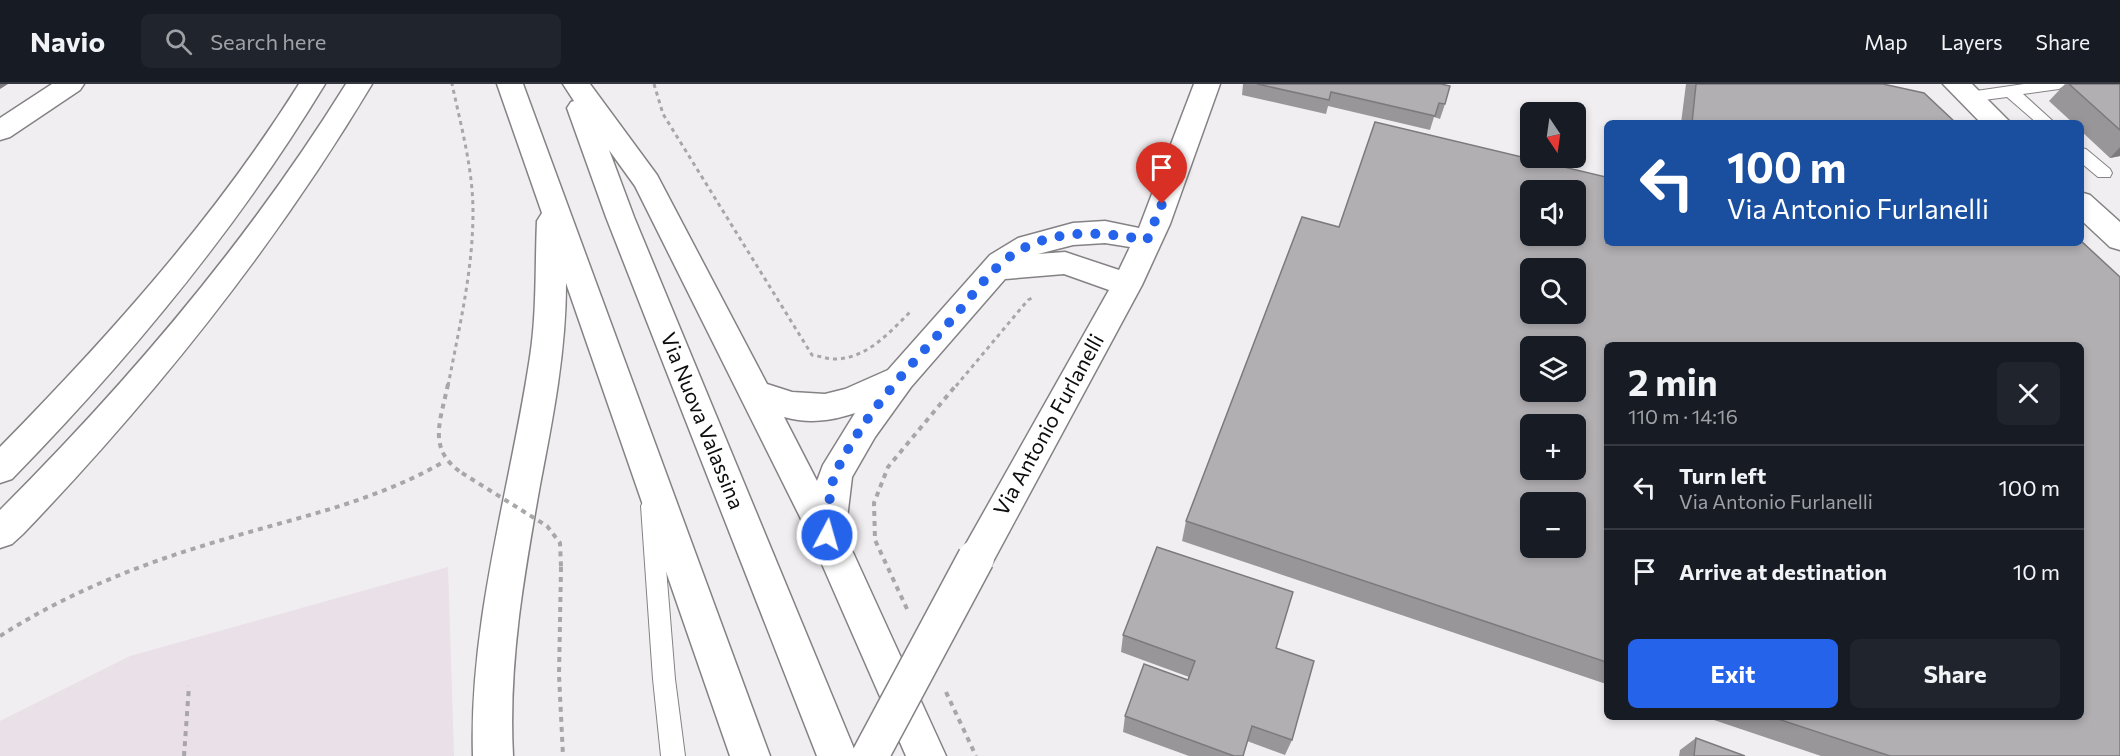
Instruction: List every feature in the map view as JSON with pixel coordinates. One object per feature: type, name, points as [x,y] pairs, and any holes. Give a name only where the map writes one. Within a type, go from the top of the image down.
[{"type":"main road","points":[[0,131],[71,84]]},
{"type":"main road","points":[[0,533],[113,413],[195,318],[260,235],[315,159],[359,84]]},
{"type":"main road","points":[[510,84],[750,756]]},
{"type":"main road","name":"Via Nuova Valassina","points":[[572,84],[620,217],[837,756]]},
{"type":"main road","points":[[576,84],[647,182],[827,535],[926,756]]},
{"type":"main road","name":"Via Antonio Furlanelli","points":[[870,756],[1127,285],[1147,240],[1207,84]]},
{"type":"main road","points":[[0,469],[119,343],[196,250],[273,148],[312,85]]},
{"type":"main road","points":[[1963,91],[1994,120]]},
{"type":"main road","points":[[493,756],[492,688],[505,585],[547,357],[552,199]]},
{"type":"main road","points":[[2084,206],[2120,239]]},
{"type":"main road","points":[[827,535],[835,475],[862,427],[900,378],[995,270],[1015,253],[1056,237],[1104,232],[1147,240]]},
{"type":"main road","points":[[995,270],[1029,264],[1065,263],[1127,285]]},
{"type":"main road","points":[[753,392],[780,404],[812,409],[837,407],[860,399],[900,378]]},
{"type":"lane","points":[[1963,91],[2010,91],[2059,84]]},
{"type":"lane","points":[[2010,91],[2044,120]]},
{"type":"lane","points":[[2084,156],[2104,173]]},
{"type":"lane","points":[[649,474],[663,669],[673,756]]},
{"type":"path","points":[[452,84],[467,158],[473,210],[470,262],[464,307],[438,437],[445,461],[547,526],[560,543],[559,675],[563,756]]},
{"type":"path","points":[[654,84],[663,114],[800,339],[813,355],[836,359],[856,354],[883,339],[916,307]]},
{"type":"path","points":[[909,613],[875,540],[874,503],[888,467],[1028,300],[1038,294]]},
{"type":"path","points":[[0,636],[64,600],[132,570],[205,544],[376,497],[416,480],[445,461]]},
{"type":"path","points":[[943,685],[976,756]]},
{"type":"path","points":[[184,756],[189,686]]},
{"type":"shaded area","points":[[448,567],[454,756],[0,756],[0,721],[130,656]]},
{"type":"building","points":[[1257,84],[1441,84],[1450,86],[1445,104],[1439,103],[1435,116],[1331,92],[1329,100]]},
{"type":"building","points":[[1696,84],[1883,84],[1924,93],[1953,120],[1692,120]]},
{"type":"building","points":[[2069,84],[2120,84],[2120,130]]},
{"type":"building","points":[[1375,122],[1520,157],[1520,168],[1568,168],[1604,177],[1604,246],[2084,246],[2084,244],[2120,277],[2120,756],[1890,756],[1781,720],[2084,720],[2084,342],[1604,342],[1604,661],[1186,521],[1302,217],[1339,227]]},
{"type":"building","points":[[1157,547],[1293,592],[1276,648],[1314,661],[1292,740],[1252,726],[1243,756],[1234,756],[1125,716],[1144,664],[1188,680],[1195,661],[1123,635]]},
{"type":"building","points":[[1696,738],[1745,756],[1694,756]]},
{"type":"route","points":[[827,535],[835,475],[862,427],[900,378],[1001,263],[1028,246],[1073,234],[1104,232],[1147,240],[1162,204]]}]
